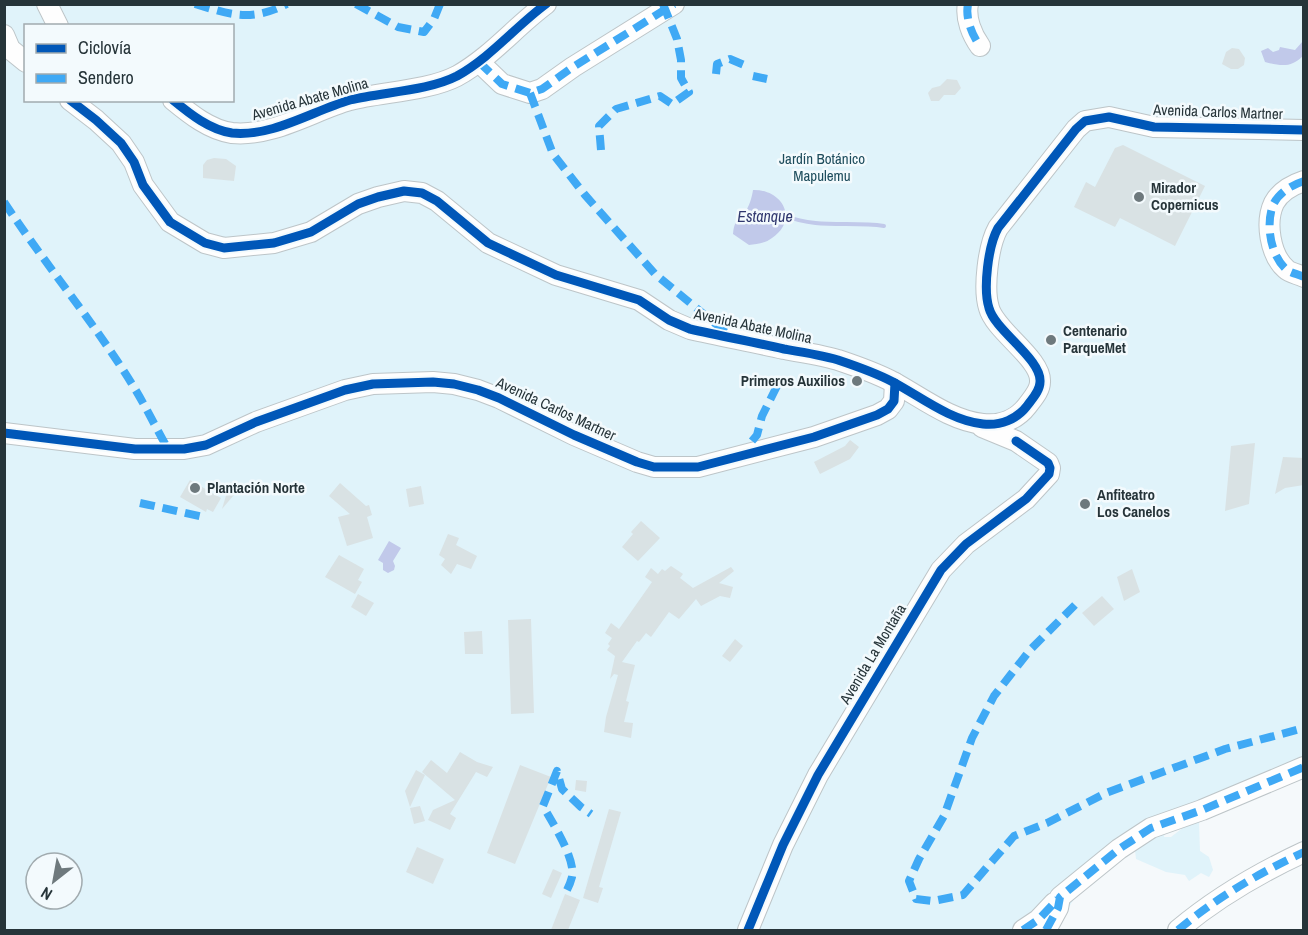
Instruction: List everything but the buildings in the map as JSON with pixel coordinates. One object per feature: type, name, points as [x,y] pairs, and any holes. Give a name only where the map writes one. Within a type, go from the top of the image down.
[{"type":"street","points":[[47,4],[57,24]]},
{"type":"street","name":"Avenida Abate Molina","points":[[176,102],[214,128],[231,133],[256,133],[350,100],[418,87],[455,77],[479,62],[546,4]]},
{"type":"street","points":[[479,62],[502,84],[530,93],[542,89],[674,4]]},
{"type":"street","points":[[968,4],[968,19],[980,46]]},
{"type":"street","points":[[4,35],[10,49],[24,60]]},
{"type":"street","name":"Avenida Abate Molina","points":[[73,102],[121,143],[134,162],[143,185],[170,222],[205,243],[224,248],[274,243],[311,232],[358,204],[378,196],[404,191],[422,193],[437,201],[489,243],[556,275],[639,300],[669,320],[690,329],[837,360],[895,383],[961,418]]},
{"type":"street","name":"Avenida Carlos Martner","points":[[961,418],[993,424],[1015,418],[1023,412],[1037,393],[1041,381],[1038,371],[1021,348],[1002,329],[989,309],[987,288],[990,245],[998,228],[1076,129],[1085,121],[1109,117],[1161,128],[1304,130]]},
{"type":"street","points":[[1304,181],[1290,186],[1275,202],[1270,217],[1272,249],[1286,269],[1304,277]]},
{"type":"street","name":"Avenida Carlos Martner","points":[[4,433],[135,449],[184,449],[206,445],[255,422],[345,390],[373,384],[433,382],[454,384],[489,394],[637,462],[654,467],[689,468],[814,437],[877,415],[888,409],[894,401],[895,383]]},
{"type":"street","name":"Avenida La Montaña","points":[[748,930],[786,838],[818,775],[941,570],[966,544],[1026,499],[1049,474],[1048,463],[1016,441],[961,418]]},
{"type":"street","points":[[1023,930],[1038,920],[1119,849],[1152,828],[1202,810],[1304,767]]},
{"type":"street","points":[[1179,930],[1204,909],[1281,863],[1304,852]]},
{"type":"street","points":[[1046,930],[1059,902]]},
{"type":"green space","name":"Jardín Botánico Mapulemu","points":[[5,5],[1303,5],[1303,763],[1096,863],[1055,930],[5,930]]},
{"type":"green space","points":[[1193,820],[1199,822],[1200,851],[1209,857],[1213,870],[1209,877],[1201,873],[1189,881],[1185,875],[1166,872],[1136,859],[1135,850],[1165,830],[1164,837],[1171,837]]},
{"type":"water","points":[[1303,41],[1303,56],[1294,63],[1281,65],[1265,62],[1261,51],[1268,48],[1273,52],[1279,50],[1280,47],[1295,50]]},
{"type":"water","name":"Estanque","points":[[753,190],[764,191],[779,200],[786,215],[785,223],[772,238],[749,245],[733,234],[736,222],[749,205]]},
{"type":"water","points":[[389,541],[401,548],[393,561],[394,570],[388,573],[383,570],[383,563],[378,560]]},
{"type":"waterway","points":[[786,216],[822,224],[884,226]]},
{"type":"marked path","points":[[195,4],[241,15],[262,13],[287,4]]},
{"type":"marked path","points":[[356,4],[398,27],[424,32],[434,19],[440,4]]},
{"type":"marked path","points":[[601,150],[599,126],[616,109],[660,96],[672,104],[689,92],[681,78],[681,60],[677,39],[663,4]]},
{"type":"marked path","points":[[479,62],[502,84],[530,93],[542,89],[674,4]]},
{"type":"marked path","points":[[968,4],[967,15],[970,26],[980,46]]},
{"type":"marked path","points":[[716,74],[717,64],[730,59],[749,67]]},
{"type":"marked path","points":[[753,76],[767,79]]},
{"type":"marked path","points":[[530,93],[553,154],[585,195],[655,274],[729,335]]},
{"type":"marked path","points":[[1304,181],[1280,195],[1274,203],[1270,219],[1271,238],[1276,255],[1288,270],[1304,277]]},
{"type":"marked path","points":[[4,202],[117,361],[168,449]]},
{"type":"marked path","points":[[752,441],[757,435],[762,416],[777,386]]},
{"type":"marked path","points":[[140,503],[204,517]]},
{"type":"marked path","points":[[1075,605],[1030,650],[994,696],[972,738],[944,816],[909,881],[916,899],[933,901],[963,895],[1014,836],[1047,823],[1106,793],[1225,749],[1304,728]]},
{"type":"marked path","points":[[1046,930],[1058,908],[1060,897],[1119,849],[1151,828],[1202,810],[1304,767]]},
{"type":"marked path","points":[[567,890],[572,877],[570,861],[543,806],[557,771],[562,789],[591,814]]},
{"type":"marked path","points":[[1178,930],[1207,907],[1238,887],[1304,852]]},
{"type":"marked path","points":[[1023,930],[1038,920],[1058,899]]},
{"type":"cycle path","points":[[176,102],[193,116],[216,129],[232,133],[262,131],[350,100],[433,85],[457,76],[481,60],[546,4]]},
{"type":"cycle path","points":[[73,102],[121,143],[134,162],[143,185],[170,222],[205,243],[224,248],[274,243],[311,232],[358,204],[378,197],[404,191],[422,193],[437,201],[488,243],[556,275],[639,300],[669,320],[690,329],[845,362],[904,388],[936,408],[959,418],[983,424],[1002,423],[1018,415],[1035,395],[1040,382],[1039,373],[1034,364],[1000,326],[989,308],[986,290],[989,256],[994,236],[1076,129],[1085,121],[1109,117],[1154,127],[1304,130]]},
{"type":"cycle path","points":[[4,433],[135,449],[184,449],[206,445],[256,422],[345,390],[373,384],[433,382],[454,384],[499,398],[574,435],[637,462],[654,467],[698,467],[814,437],[877,415],[888,409],[894,401],[895,383]]},
{"type":"cycle path","points":[[748,930],[783,845],[818,775],[941,570],[966,544],[1026,499],[1049,474],[1048,463],[1016,441]]},
{"type":"place","name":"Mirador Copernicus","points":[[1139,197]]},
{"type":"place","name":"Centenario ParqueMet","points":[[1051,340]]},
{"type":"place","name":"Primeros Auxilios","points":[[857,381]]},
{"type":"place","name":"Plantación Norte","points":[[195,488]]},
{"type":"place","name":"Anfiteatro Los Canelos","points":[[1085,504]]}]
